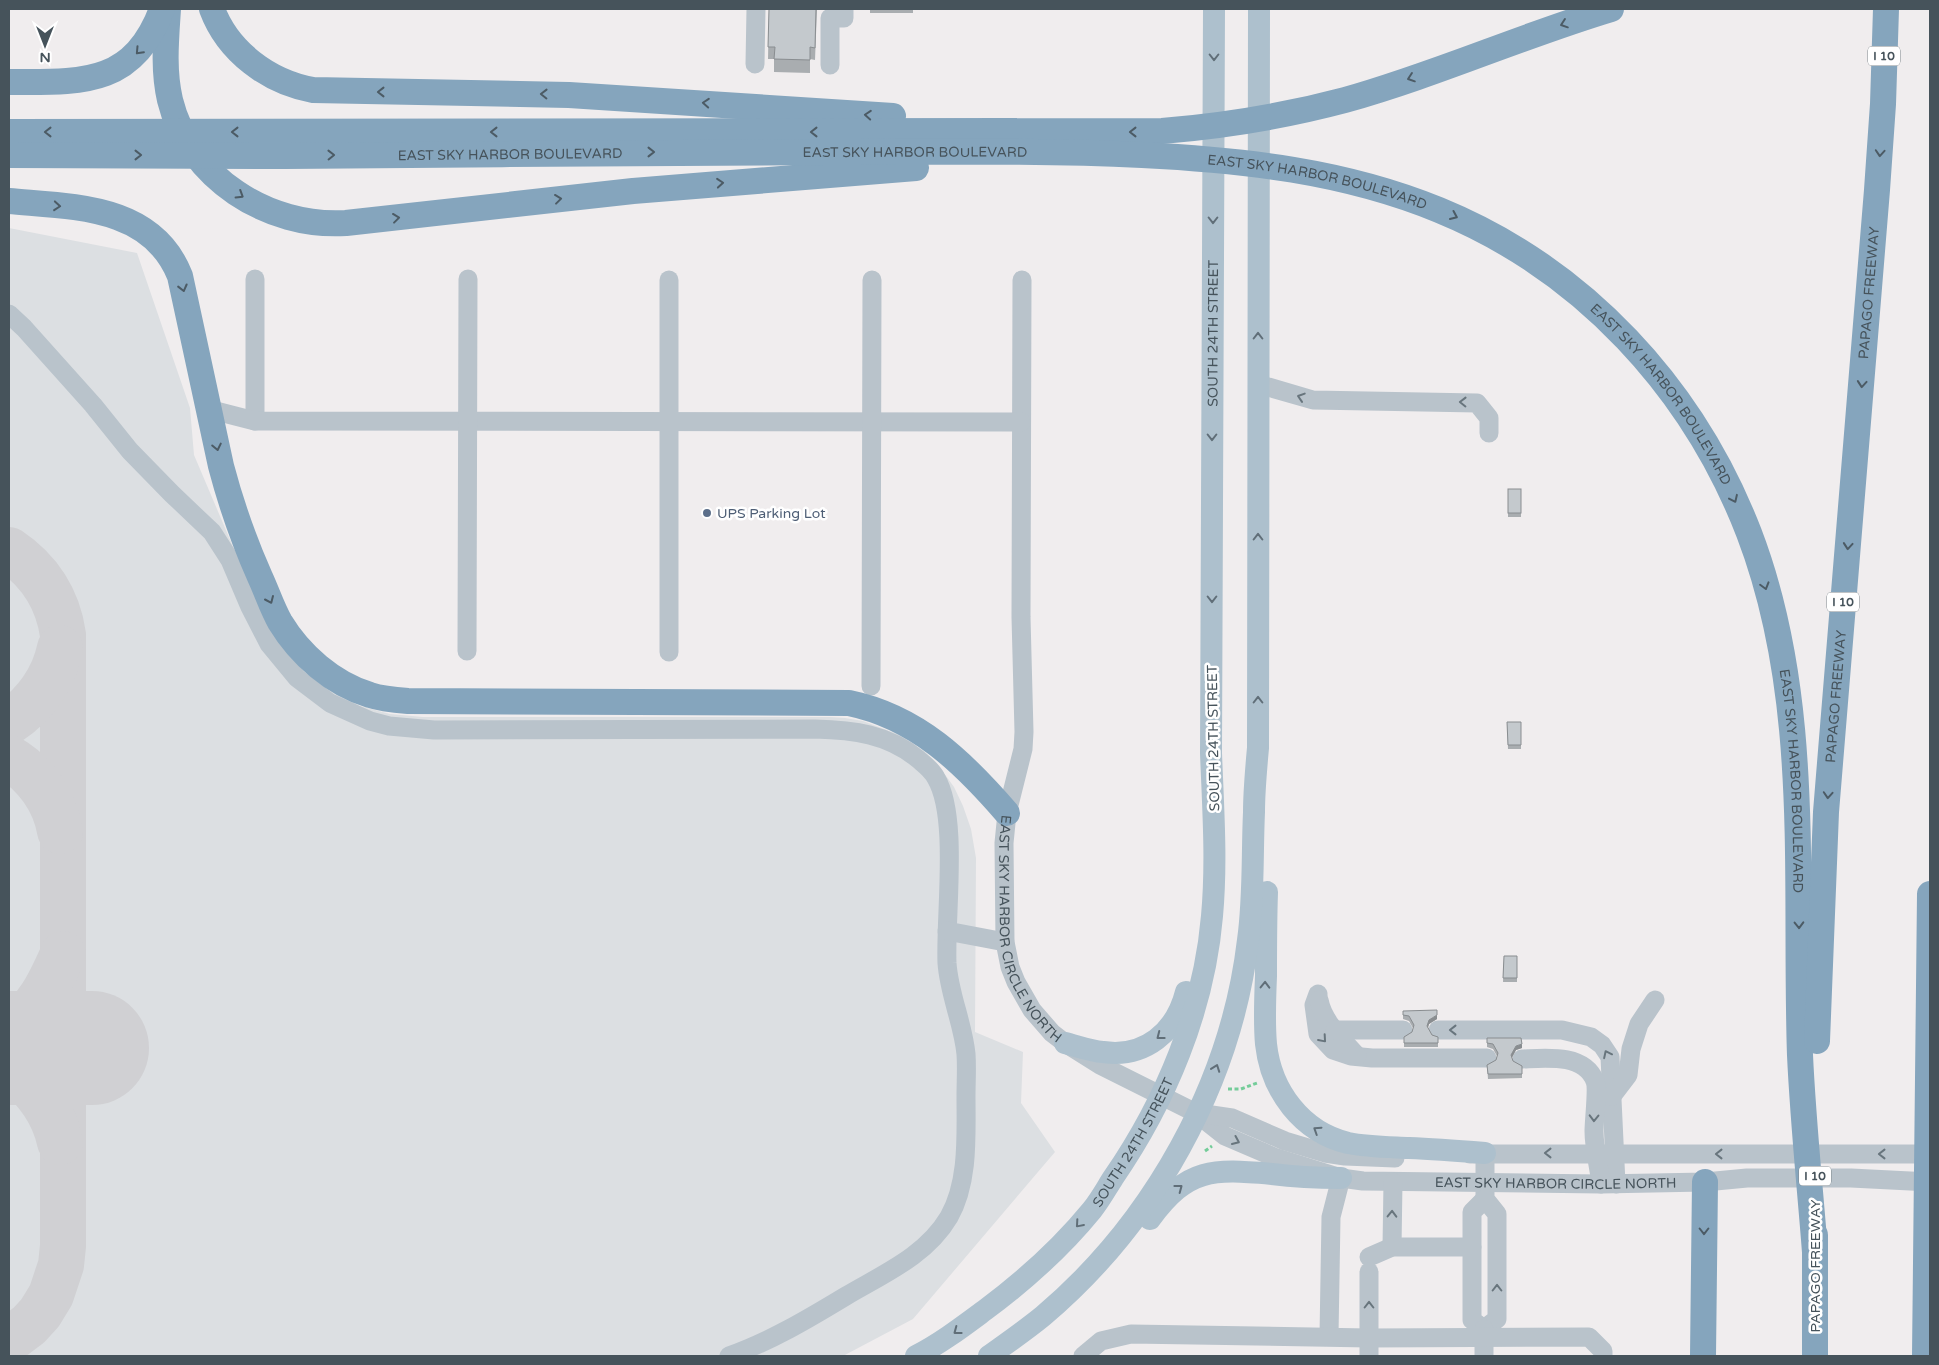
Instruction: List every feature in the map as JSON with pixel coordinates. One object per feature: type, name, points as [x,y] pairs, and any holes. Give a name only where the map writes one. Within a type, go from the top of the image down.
[{"type":"highway","points":[[9,82],[73,82],[87,80],[111,72],[123,65],[143,46],[155,28],[162,9]]},
{"type":"highway","points":[[168,9],[166,63],[168,90],[176,115],[194,152],[223,184],[253,203],[286,218],[316,224],[346,223],[633,191],[816,175],[1028,162],[1179,157]]},
{"type":"highway","points":[[212,9],[231,42],[254,64],[292,86],[313,90],[618,97],[925,118],[1020,132]]},
{"type":"highway","name":"EAST SKY HARBOR BOULEVARD","points":[[9,155],[89,144],[283,144],[1182,130],[1238,123],[1308,109],[1384,88],[1611,9]]},
{"type":"highway","name":"PAPAGO FREEWAY","points":[[1816,1356],[1810,1100],[1820,953],[1826,812],[1870,292],[1883,104],[1886,9]]},
{"type":"highway","name":"EAST SKY HARBOR BOULEVARD","points":[[9,132],[89,144]]},
{"type":"highway","name":"EAST SKY HARBOR BOULEVARD","points":[[283,144],[646,152],[1071,152],[1179,157],[1261,164],[1307,171],[1367,186],[1436,208],[1493,236],[1552,272],[1600,313],[1642,354],[1687,413],[1719,468],[1751,539],[1774,618],[1788,685],[1797,818],[1800,1056],[1810,1100]]},
{"type":"highway","points":[[9,201],[81,208],[112,215],[130,222],[159,243],[175,264],[180,276],[220,466],[237,523],[280,621],[299,648],[325,671],[370,695],[408,701],[849,704],[880,711],[915,729],[966,768],[1007,813]]},
{"type":"highway","points":[[1925,1356],[1930,894]]},
{"type":"highway","points":[[1703,1356],[1705,1182]]},
{"type":"main road","name":"SOUTH 24TH STREET","points":[[916,1356],[942,1343],[1002,1298],[1064,1242],[1093,1209],[1130,1154],[1162,1095],[1190,1025],[1209,942],[1215,841],[1211,753],[1214,9]]},
{"type":"main road","points":[[989,1356],[1044,1315],[1091,1270],[1132,1221],[1171,1163],[1211,1082],[1236,1006],[1248,942],[1253,881],[1254,813],[1258,748],[1259,9]]},
{"type":"main road","points":[[1258,748],[1267,811],[1266,1045],[1274,1076],[1283,1095],[1306,1122],[1330,1137],[1347,1143],[1485,1153]]},
{"type":"main road","points":[[1065,1043],[1103,1052],[1130,1051],[1150,1043],[1163,1035],[1178,1016],[1190,975],[1197,933],[1201,889],[1201,844],[1211,753]]},
{"type":"main road","points":[[1044,1315],[1086,1294],[1127,1250],[1165,1200],[1179,1187],[1198,1177],[1230,1170],[1308,1178],[1341,1178]]},
{"type":"street","points":[[755,64],[756,9]]},
{"type":"street","points":[[830,65],[830,18],[844,13]]},
{"type":"street","points":[[255,279],[255,420]]},
{"type":"street","points":[[467,651],[468,279]]},
{"type":"street","points":[[669,280],[669,652]]},
{"type":"street","points":[[871,686],[872,280]]},
{"type":"street","name":"EAST SKY HARBOR CIRCLE NORTH","points":[[1022,280],[1021,617],[1024,732],[1023,749],[1007,813],[1004,852],[1005,942],[1010,967],[1022,995],[1042,1022],[1065,1043],[1100,1064],[1196,1113],[1225,1136],[1274,1157],[1341,1178],[1485,1191],[1608,1184],[1705,1182],[1747,1178],[1851,1178],[1930,1182]]},
{"type":"street","points":[[9,314],[24,328],[99,412],[130,451],[212,532],[230,560],[250,607],[269,644],[297,678],[330,703],[370,721],[410,729],[843,730],[870,734],[900,746],[914,756],[935,776],[942,790],[948,830],[948,978],[966,1062],[964,1164],[958,1197],[949,1217],[934,1239],[912,1257],[794,1327],[755,1347],[729,1356]]},
{"type":"street","points":[[1258,384],[1313,400],[1477,402],[1489,418],[1489,433]]},
{"type":"street","points":[[208,409],[255,420],[1021,422]]},
{"type":"street","points":[[947,931],[1005,942]]},
{"type":"street","points":[[1357,1056],[1334,1030],[1320,1007],[1318,994],[1314,1005],[1318,1034],[1333,1050],[1357,1056],[1372,1058],[1487,1058]]},
{"type":"street","points":[[1612,1096],[1628,1075],[1631,1049],[1639,1024],[1655,1000]]},
{"type":"street","points":[[1334,1030],[1403,1030]]},
{"type":"street","points":[[1438,1030],[1562,1030],[1591,1037],[1602,1045],[1610,1057],[1612,1096],[1606,1154],[1608,1184]]},
{"type":"street","points":[[1522,1059],[1561,1058],[1575,1062],[1586,1070],[1595,1081],[1594,1134],[1606,1154]]},
{"type":"street","name":"EAST SKY HARBOR CIRCLE NORTH","points":[[1196,1113],[1232,1118],[1292,1144],[1345,1156],[1405,1158],[1485,1153],[1930,1154]]},
{"type":"street","points":[[1484,1341],[1497,1319],[1497,1214],[1485,1191],[1485,1153]]},
{"type":"street","points":[[1705,1182],[1728,1168],[1765,1153]]},
{"type":"street","points":[[1329,1336],[1332,1217],[1341,1178]]},
{"type":"street","points":[[1392,1247],[1393,1182]]},
{"type":"street","points":[[1484,1341],[1472,1320],[1472,1212],[1485,1191]]},
{"type":"street","points":[[1369,1347],[1369,1265],[1392,1247],[1472,1247]]},
{"type":"street","points":[[1083,1356],[1101,1341],[1131,1334],[1329,1336],[1369,1347],[1589,1337],[1603,1351],[1603,1356]]},
{"type":"path","points":[[1228,1089],[1241,1089],[1264,1080]]},
{"type":"path","points":[[1201,1149],[1205,1151],[1206,1158]]},
{"type":"shaded area","points":[[9,228],[137,253],[190,408],[194,455],[265,622],[333,692],[360,706],[390,714],[423,717],[845,718],[863,721],[900,735],[924,751],[936,762],[954,787],[963,806],[971,829],[976,858],[975,1032],[1023,1052],[1021,1103],[1055,1152],[913,1319],[843,1356],[9,1356]]},
{"type":"building","points":[[769,9],[816,9],[815,48],[810,47],[810,60],[774,59],[775,47],[768,47]]},
{"type":"building","points":[[1508,489],[1521,489],[1521,513],[1508,513]]},
{"type":"building","points":[[1507,722],[1521,722],[1521,745],[1508,745]]},
{"type":"building","points":[[1504,956],[1517,956],[1517,978],[1503,978]]},
{"type":"building","points":[[1437,1010],[1437,1015],[1429,1020],[1427,1026],[1432,1035],[1438,1037],[1438,1043],[1404,1043],[1404,1037],[1412,1032],[1414,1025],[1409,1016],[1403,1015],[1403,1011]]},
{"type":"building","points":[[1487,1038],[1521,1038],[1522,1044],[1516,1046],[1511,1055],[1513,1061],[1522,1066],[1522,1074],[1488,1074],[1487,1065],[1496,1060],[1498,1053],[1493,1044],[1487,1043]]},
{"type":"taxiway","points":[[9,550],[20,558],[45,586],[57,609],[63,635],[63,1246],[61,1265],[51,1295],[40,1313],[29,1325],[9,1340]]},
{"type":"taxiway","points":[[9,722],[27,707],[42,690],[53,670],[60,648]]},
{"type":"taxiway","points":[[9,758],[35,780],[49,799],[60,831]]},
{"type":"taxiway","points":[[9,1027],[19,1021],[35,1005],[48,985],[63,954]]},
{"type":"taxiway","points":[[9,1068],[27,1083],[42,1100],[53,1120],[60,1142]]},
{"type":"runway","points":[[9,1048],[92,1048]]},
{"type":"place","name":"UPS Parking Lot","points":[[707,513]]}]
